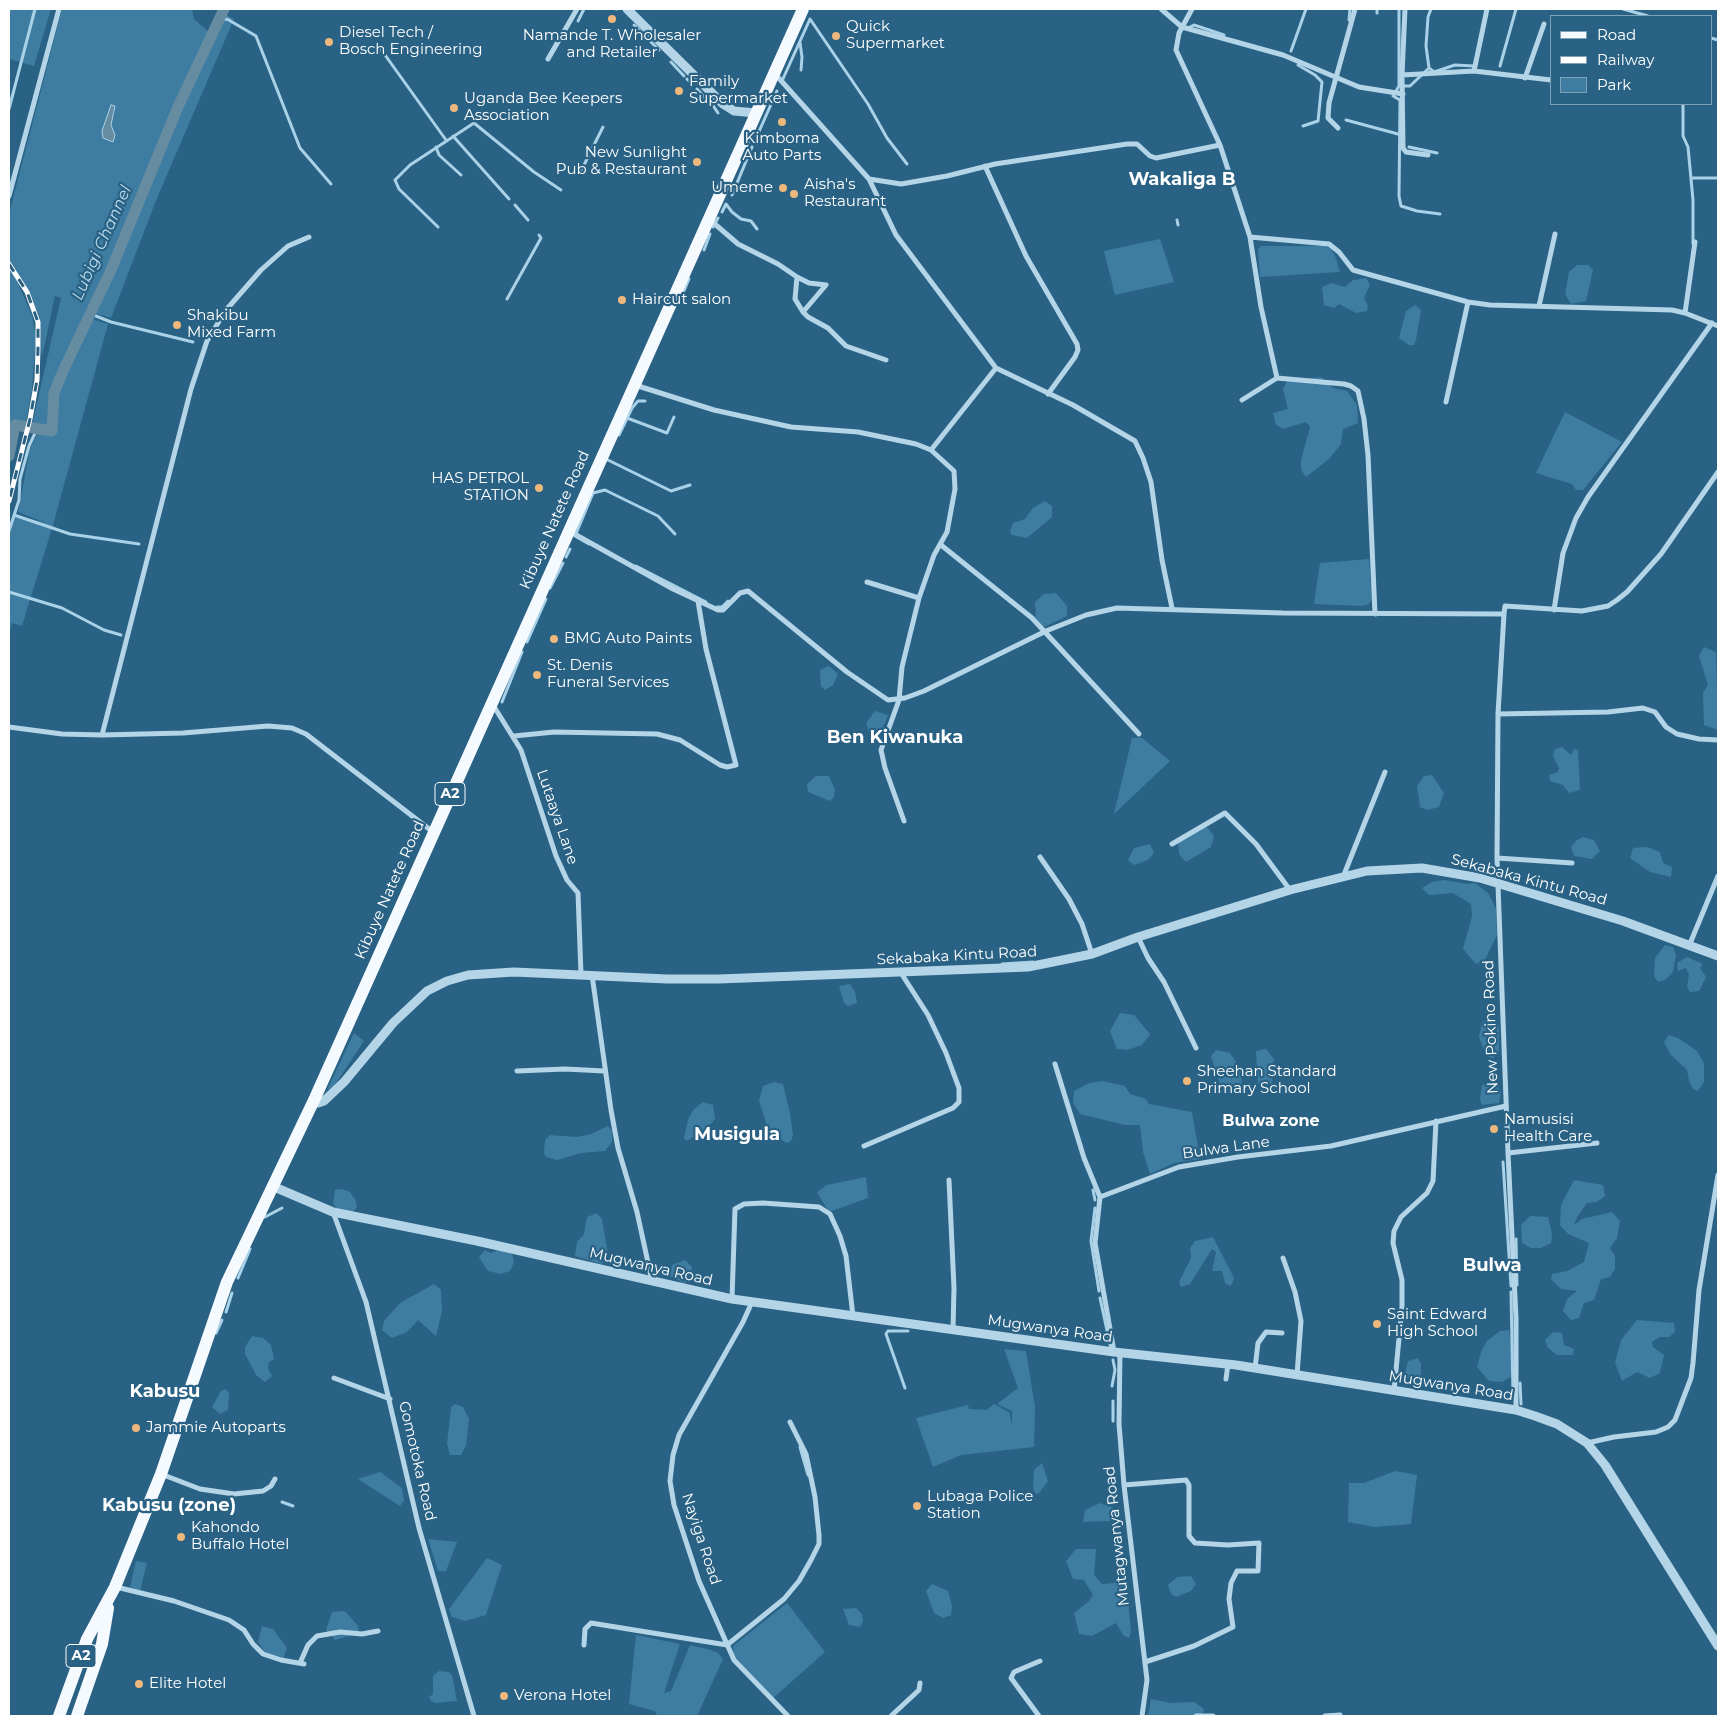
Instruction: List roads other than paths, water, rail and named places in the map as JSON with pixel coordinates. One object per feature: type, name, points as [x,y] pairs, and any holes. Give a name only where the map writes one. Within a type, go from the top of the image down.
[{"type":"main road","name":"Kibuye Natete Road","points":[[59,1716],[88,1638],[115,1587],[161,1474],[226,1282],[315,1098],[803,9]]},
{"type":"main road","name":"Kibuye Natete Road","points":[[78,1716],[102,1644],[109,1598]]},
{"type":"street","points":[[9,196],[59,9]]},
{"type":"street","points":[[548,59],[577,9]]},
{"type":"street","points":[[627,9],[723,104],[734,111],[756,113]]},
{"type":"street","points":[[1161,9],[1182,27],[1283,55],[1359,87],[1403,94]]},
{"type":"street","points":[[1192,9],[1176,42],[1178,58],[1220,144],[1250,237],[1261,307],[1277,378]]},
{"type":"street","points":[[1338,128],[1331,122],[1328,112],[1335,78],[1355,9]]},
{"type":"street","points":[[1405,9],[1402,75],[1404,148],[1406,152],[1428,155]]},
{"type":"street","points":[[1474,71],[1487,9]]},
{"type":"street","points":[[1525,78],[1544,24]]},
{"type":"street","points":[[1402,75],[1474,71],[1525,78],[1548,78]]},
{"type":"street","points":[[774,73],[869,179],[896,235],[996,368],[1073,405],[1134,441],[1140,450],[1151,482],[1162,560],[1172,608]]},
{"type":"street","points":[[869,179],[901,184],[984,166],[1127,144],[1137,144],[1150,156],[1156,158],[1220,144]]},
{"type":"street","points":[[984,166],[1026,256],[1077,344],[1076,357],[1048,394]]},
{"type":"street","points":[[708,218],[738,244],[778,264],[797,278],[809,283],[826,285],[804,312]]},
{"type":"street","points":[[1539,306],[1555,234]]},
{"type":"street","points":[[102,735],[191,389],[207,341],[226,310],[261,270],[288,246],[309,237]]},
{"type":"street","points":[[1250,237],[1330,244],[1353,270],[1468,302],[1490,305],[1672,310],[1686,313],[1718,326]]},
{"type":"street","points":[[1686,313],[1695,242]]},
{"type":"street","points":[[797,278],[795,299],[808,317],[828,328],[846,346],[886,360]]},
{"type":"street","points":[[1446,402],[1468,302]]},
{"type":"street","points":[[1554,610],[1563,553],[1576,518],[1588,497],[1712,323]]},
{"type":"street","points":[[931,450],[996,368]]},
{"type":"street","points":[[1242,400],[1277,378],[1344,384],[1358,391],[1364,419],[1368,455],[1375,614]]},
{"type":"street","points":[[634,385],[714,410],[791,428],[858,432],[901,440],[931,450],[950,466],[955,474],[950,520],[941,545],[934,555],[919,598],[902,667],[899,700],[881,753],[904,821]]},
{"type":"street","points":[[568,530],[698,601],[721,610],[740,593],[748,592],[880,696],[888,700],[899,700],[940,684],[1046,632],[1105,610],[1131,607],[1375,614],[1504,614],[1505,606],[1554,610],[1595,609],[1608,606],[1627,592],[1661,554],[1718,472]]},
{"type":"street","points":[[941,545],[1015,604],[1046,632],[1139,734]]},
{"type":"street","points":[[867,582],[919,598]]},
{"type":"street","points":[[514,736],[554,732],[657,734],[680,740],[724,767],[736,765],[706,649],[698,601]]},
{"type":"street","name":"New Pokino Road","points":[[1504,614],[1498,714],[1498,858],[1506,1106],[1516,1318],[1516,1410]]},
{"type":"street","name":"Lutaaya Lane","points":[[491,702],[521,750],[556,856],[567,880],[578,893],[581,974]]},
{"type":"street","points":[[1498,714],[1608,712],[1643,708],[1656,712],[1666,727],[1677,734],[1699,739],[1718,740]]},
{"type":"street","points":[[9,727],[62,734],[102,735],[183,733],[268,726],[292,728],[306,734],[433,833]]},
{"type":"street","points":[[1343,877],[1385,772]]},
{"type":"street","points":[[1172,844],[1225,813],[1256,844],[1290,890]]},
{"type":"street","points":[[1040,857],[1069,899],[1082,924],[1092,954]]},
{"type":"street","points":[[1498,858],[1572,863]]},
{"type":"street","name":"Sekabaka Kintu Road","points":[[315,1098],[318,1103],[324,1101],[344,1082],[393,1023],[427,991],[447,981],[470,974],[581,974],[702,979],[1028,967],[1092,954],[1138,937],[1290,890],[1367,871],[1422,868],[1453,872],[1499,883],[1623,921],[1718,956]]},
{"type":"street","points":[[1689,946],[1718,876]]},
{"type":"street","points":[[1138,937],[1148,958],[1164,982],[1196,1048]]},
{"type":"street","points":[[864,1146],[945,1111],[959,1102],[959,1088],[946,1053],[928,1015],[901,973]]},
{"type":"street","points":[[592,975],[604,1071],[618,1148],[637,1212],[652,1281]]},
{"type":"street","name":"Mutagwanya Road","points":[[1055,1064],[1084,1158],[1100,1196],[1095,1243],[1117,1352],[1119,1424],[1124,1485],[1147,1680],[1142,1716]]},
{"type":"street","points":[[517,1071],[565,1069],[604,1071]]},
{"type":"street","name":"Bulwa Lane","points":[[1100,1196],[1178,1167],[1331,1146],[1506,1106]]},
{"type":"street","points":[[1394,1391],[1401,1337],[1402,1291],[1400,1268],[1393,1249],[1394,1230],[1401,1217],[1427,1193],[1433,1181],[1436,1121]]},
{"type":"street","points":[[1508,1153],[1597,1143]]},
{"type":"street","points":[[1587,1443],[1614,1437],[1656,1432],[1668,1427],[1675,1420],[1694,1362],[1699,1290],[1718,1175]]},
{"type":"street","points":[[949,1180],[954,1288],[953,1329]]},
{"type":"street","name":"Mugwanya Road","points":[[272,1186],[333,1212],[477,1241],[732,1299],[1117,1352],[1228,1364],[1516,1410],[1557,1424],[1587,1443],[1610,1472],[1718,1646]]},
{"type":"street","points":[[732,1299],[735,1209],[744,1204],[763,1203],[819,1207],[830,1214],[842,1243],[846,1256],[853,1316]]},
{"type":"street","name":"Gomotoka Road","points":[[333,1212],[366,1302],[419,1528],[474,1716]]},
{"type":"street","points":[[1282,1258],[1295,1292],[1301,1321],[1297,1376]]},
{"type":"street","name":"Nayiga Road","points":[[752,1302],[744,1322],[679,1435],[673,1455],[670,1481],[674,1505],[700,1581],[734,1660],[788,1716]]},
{"type":"street","points":[[1255,1368],[1258,1343],[1266,1332],[1282,1333]]},
{"type":"street","points":[[1226,1379],[1228,1364]]},
{"type":"street","points":[[334,1378],[390,1399]]},
{"type":"street","points":[[584,1644],[585,1629],[591,1623],[727,1645],[784,1599],[799,1581],[819,1544],[815,1497],[806,1454],[790,1422]]},
{"type":"street","points":[[161,1474],[200,1489],[226,1494],[262,1491],[271,1486],[275,1479]]},
{"type":"street","points":[[1124,1485],[1186,1480],[1189,1485],[1189,1536],[1195,1543],[1228,1545],[1259,1543],[1258,1571],[1237,1571],[1231,1584],[1229,1599],[1233,1627],[1194,1646],[1145,1662]]},
{"type":"street","points":[[115,1587],[174,1601],[229,1620],[244,1630],[253,1644],[263,1654],[302,1664],[308,1645],[317,1636],[340,1632],[362,1634],[378,1631]]},
{"type":"street","points":[[1039,1716],[1011,1678],[1014,1672],[1040,1661]]},
{"type":"street","points":[[891,1716],[920,1690],[920,1683]]},
{"type":"street","points":[[1324,1716],[1340,1715]]},
{"type":"street","points":[[1196,1716],[1213,1716]]},
{"type":"waterway","points":[[9,109],[35,9]]},
{"type":"waterway","name":"Lubigi Channel","points":[[9,456],[15,425],[52,431],[54,393],[111,270],[177,109],[224,9]]},
{"type":"waterway","points":[[578,21],[584,9]]},
{"type":"waterway","points":[[1291,51],[1306,9]]},
{"type":"waterway","points":[[1349,20],[1350,9]]},
{"type":"waterway","points":[[1399,9],[1399,86],[1393,96],[1400,100],[1399,196],[1401,206],[1417,211],[1440,214]]},
{"type":"waterway","points":[[1431,9],[1428,17],[1426,46],[1429,68],[1434,72],[1455,65],[1474,66]]},
{"type":"waterway","points":[[1500,66],[1516,9]]},
{"type":"waterway","points":[[1623,9],[1644,15]]},
{"type":"waterway","points":[[220,20],[227,19],[256,36],[300,148],[331,184]]},
{"type":"waterway","points":[[810,19],[868,104],[887,138],[907,164]]},
{"type":"waterway","points":[[782,81],[810,19]]},
{"type":"waterway","points":[[634,25],[659,50]]},
{"type":"waterway","points":[[1188,28],[1194,25],[1224,35]]},
{"type":"waterway","points":[[1712,38],[1718,40]]},
{"type":"waterway","points":[[800,43],[801,70]]},
{"type":"waterway","points":[[380,48],[446,140]]},
{"type":"waterway","points":[[671,62],[684,76]]},
{"type":"waterway","points":[[1298,65],[1315,75],[1322,82],[1318,121],[1303,126]]},
{"type":"waterway","points":[[1401,86],[1410,86],[1429,68]]},
{"type":"waterway","points":[[687,79],[693,84]]},
{"type":"waterway","points":[[697,89],[704,97]]},
{"type":"waterway","points":[[757,136],[777,91]]},
{"type":"waterway","points":[[712,104],[718,113]]},
{"type":"waterway","points":[[1683,105],[1683,136],[1688,147],[1693,200],[1693,244]]},
{"type":"waterway","points":[[1346,120],[1398,134]]},
{"type":"waterway","points":[[438,227],[399,189],[395,180],[410,165],[474,123],[534,172],[561,190]]},
{"type":"waterway","points":[[580,173],[603,127]]},
{"type":"waterway","points":[[453,136],[509,199]]},
{"type":"waterway","points":[[436,147],[439,155],[461,175]]},
{"type":"waterway","points":[[732,195],[752,147]]},
{"type":"waterway","points":[[1409,147],[1437,153]]},
{"type":"waterway","points":[[1691,178],[1718,178]]},
{"type":"waterway","points":[[722,212],[726,204],[732,212],[741,219],[751,221],[757,229]]},
{"type":"waterway","points":[[515,205],[528,220]]},
{"type":"waterway","points":[[713,227],[718,218]]},
{"type":"waterway","points":[[1177,220],[1178,225]]},
{"type":"waterway","points":[[704,250],[710,234]]},
{"type":"waterway","points":[[507,299],[541,238],[539,235]]},
{"type":"waterway","points":[[680,300],[689,279]]},
{"type":"waterway","points":[[91,314],[111,322],[193,342]]},
{"type":"waterway","points":[[619,435],[632,408],[638,401],[645,401]]},
{"type":"waterway","points":[[627,418],[667,433],[674,417]]},
{"type":"waterway","points":[[9,531],[19,500],[20,479],[29,446],[37,429]]},
{"type":"waterway","points":[[608,460],[671,491],[690,485]]},
{"type":"waterway","points":[[589,544],[575,536],[593,493],[605,490],[658,516],[675,534]]},
{"type":"waterway","points":[[14,515],[70,534],[139,544]]},
{"type":"waterway","points":[[566,557],[570,549]]},
{"type":"waterway","points":[[550,588],[563,563]]},
{"type":"waterway","points":[[636,566],[706,602]]},
{"type":"waterway","points":[[9,592],[62,608],[104,630],[121,635]]},
{"type":"waterway","points":[[527,642],[546,599]]},
{"type":"waterway","points":[[717,607],[722,607],[728,601]]},
{"type":"waterway","points":[[502,702],[522,652]]},
{"type":"waterway","points":[[1002,964],[1033,962]]},
{"type":"waterway","points":[[1503,1162],[1511,1286]]},
{"type":"waterway","points":[[1093,1190],[1095,1200]]},
{"type":"waterway","points":[[265,1217],[282,1208]]},
{"type":"waterway","points":[[1095,1208],[1091,1241],[1099,1291]]},
{"type":"waterway","points":[[1516,1239],[1517,1285]]},
{"type":"waterway","points":[[238,1278],[250,1249]]},
{"type":"waterway","points":[[1511,1292],[1513,1394]]},
{"type":"waterway","points":[[226,1312],[232,1293]]},
{"type":"waterway","points":[[1100,1298],[1111,1349]]},
{"type":"waterway","points":[[216,1333],[222,1320]]},
{"type":"waterway","points":[[905,1388],[886,1334],[888,1331],[908,1331]]},
{"type":"waterway","points":[[1112,1386],[1115,1370],[1113,1360]]},
{"type":"waterway","points":[[1520,1383],[1521,1404]]},
{"type":"waterway","points":[[1113,1401],[1113,1421]]},
{"type":"waterway","points":[[800,1447],[808,1475]]},
{"type":"waterway","points":[[282,1502],[293,1506]]},
{"type":"railway","points":[[9,264],[27,292],[38,322],[37,380],[30,419],[9,501]]},
{"type":"place","name":"Namande T. Wholesaler and Retailer","points":[[612,19]]},
{"type":"place","name":"Quick Supermarket","points":[[836,36]]},
{"type":"place","name":"Diesel Tech / Bosch Engineering","points":[[329,42]]},
{"type":"place","name":"Family Supermarket","points":[[679,91]]},
{"type":"place","name":"Uganda Bee Keepers Association","points":[[454,108]]},
{"type":"place","name":"Kimboma Auto Parts","points":[[782,122]]},
{"type":"place","name":"New Sunlight Pub & Restaurant","points":[[697,162]]},
{"type":"place","name":"Umeme","points":[[783,188]]},
{"type":"place","name":"Aisha's Restaurant","points":[[794,194]]},
{"type":"place","name":"Haircut salon","points":[[622,300]]},
{"type":"place","name":"Shakibu Mixed Farm","points":[[177,325]]},
{"type":"place","name":"HAS PETROL STATION","points":[[539,488]]},
{"type":"place","name":"BMG Auto Paints","points":[[554,639]]},
{"type":"place","name":"St. Denis Funeral Services","points":[[537,675]]},
{"type":"place","name":"Sheehan Standard Primary School","points":[[1187,1081]]},
{"type":"place","name":"Namusisi Health Care","points":[[1494,1129]]},
{"type":"place","name":"Saint Edward High School","points":[[1377,1324]]},
{"type":"place","name":"Jammie Autoparts","points":[[136,1428]]},
{"type":"place","name":"Lubaga Police Station","points":[[917,1506]]},
{"type":"place","name":"Kahondo Buffalo Hotel","points":[[181,1537]]},
{"type":"place","name":"Elite Hotel","points":[[139,1684]]},
{"type":"place","name":"Verona Hotel","points":[[504,1696]]},
{"type":"district","name":"Wakaliga B","points":[[1182,180]]},
{"type":"district","name":"Ben Kiwanuka","points":[[895,738]]},
{"type":"district","name":"Bulwa zone","points":[[1271,1121]]},
{"type":"district","name":"Musigula","points":[[737,1135]]},
{"type":"district","name":"Bulwa","points":[[1492,1266]]},
{"type":"district","name":"Kabusu","points":[[165,1392]]},
{"type":"district","name":"Kabusu (zone)","points":[[169,1506]]}]
